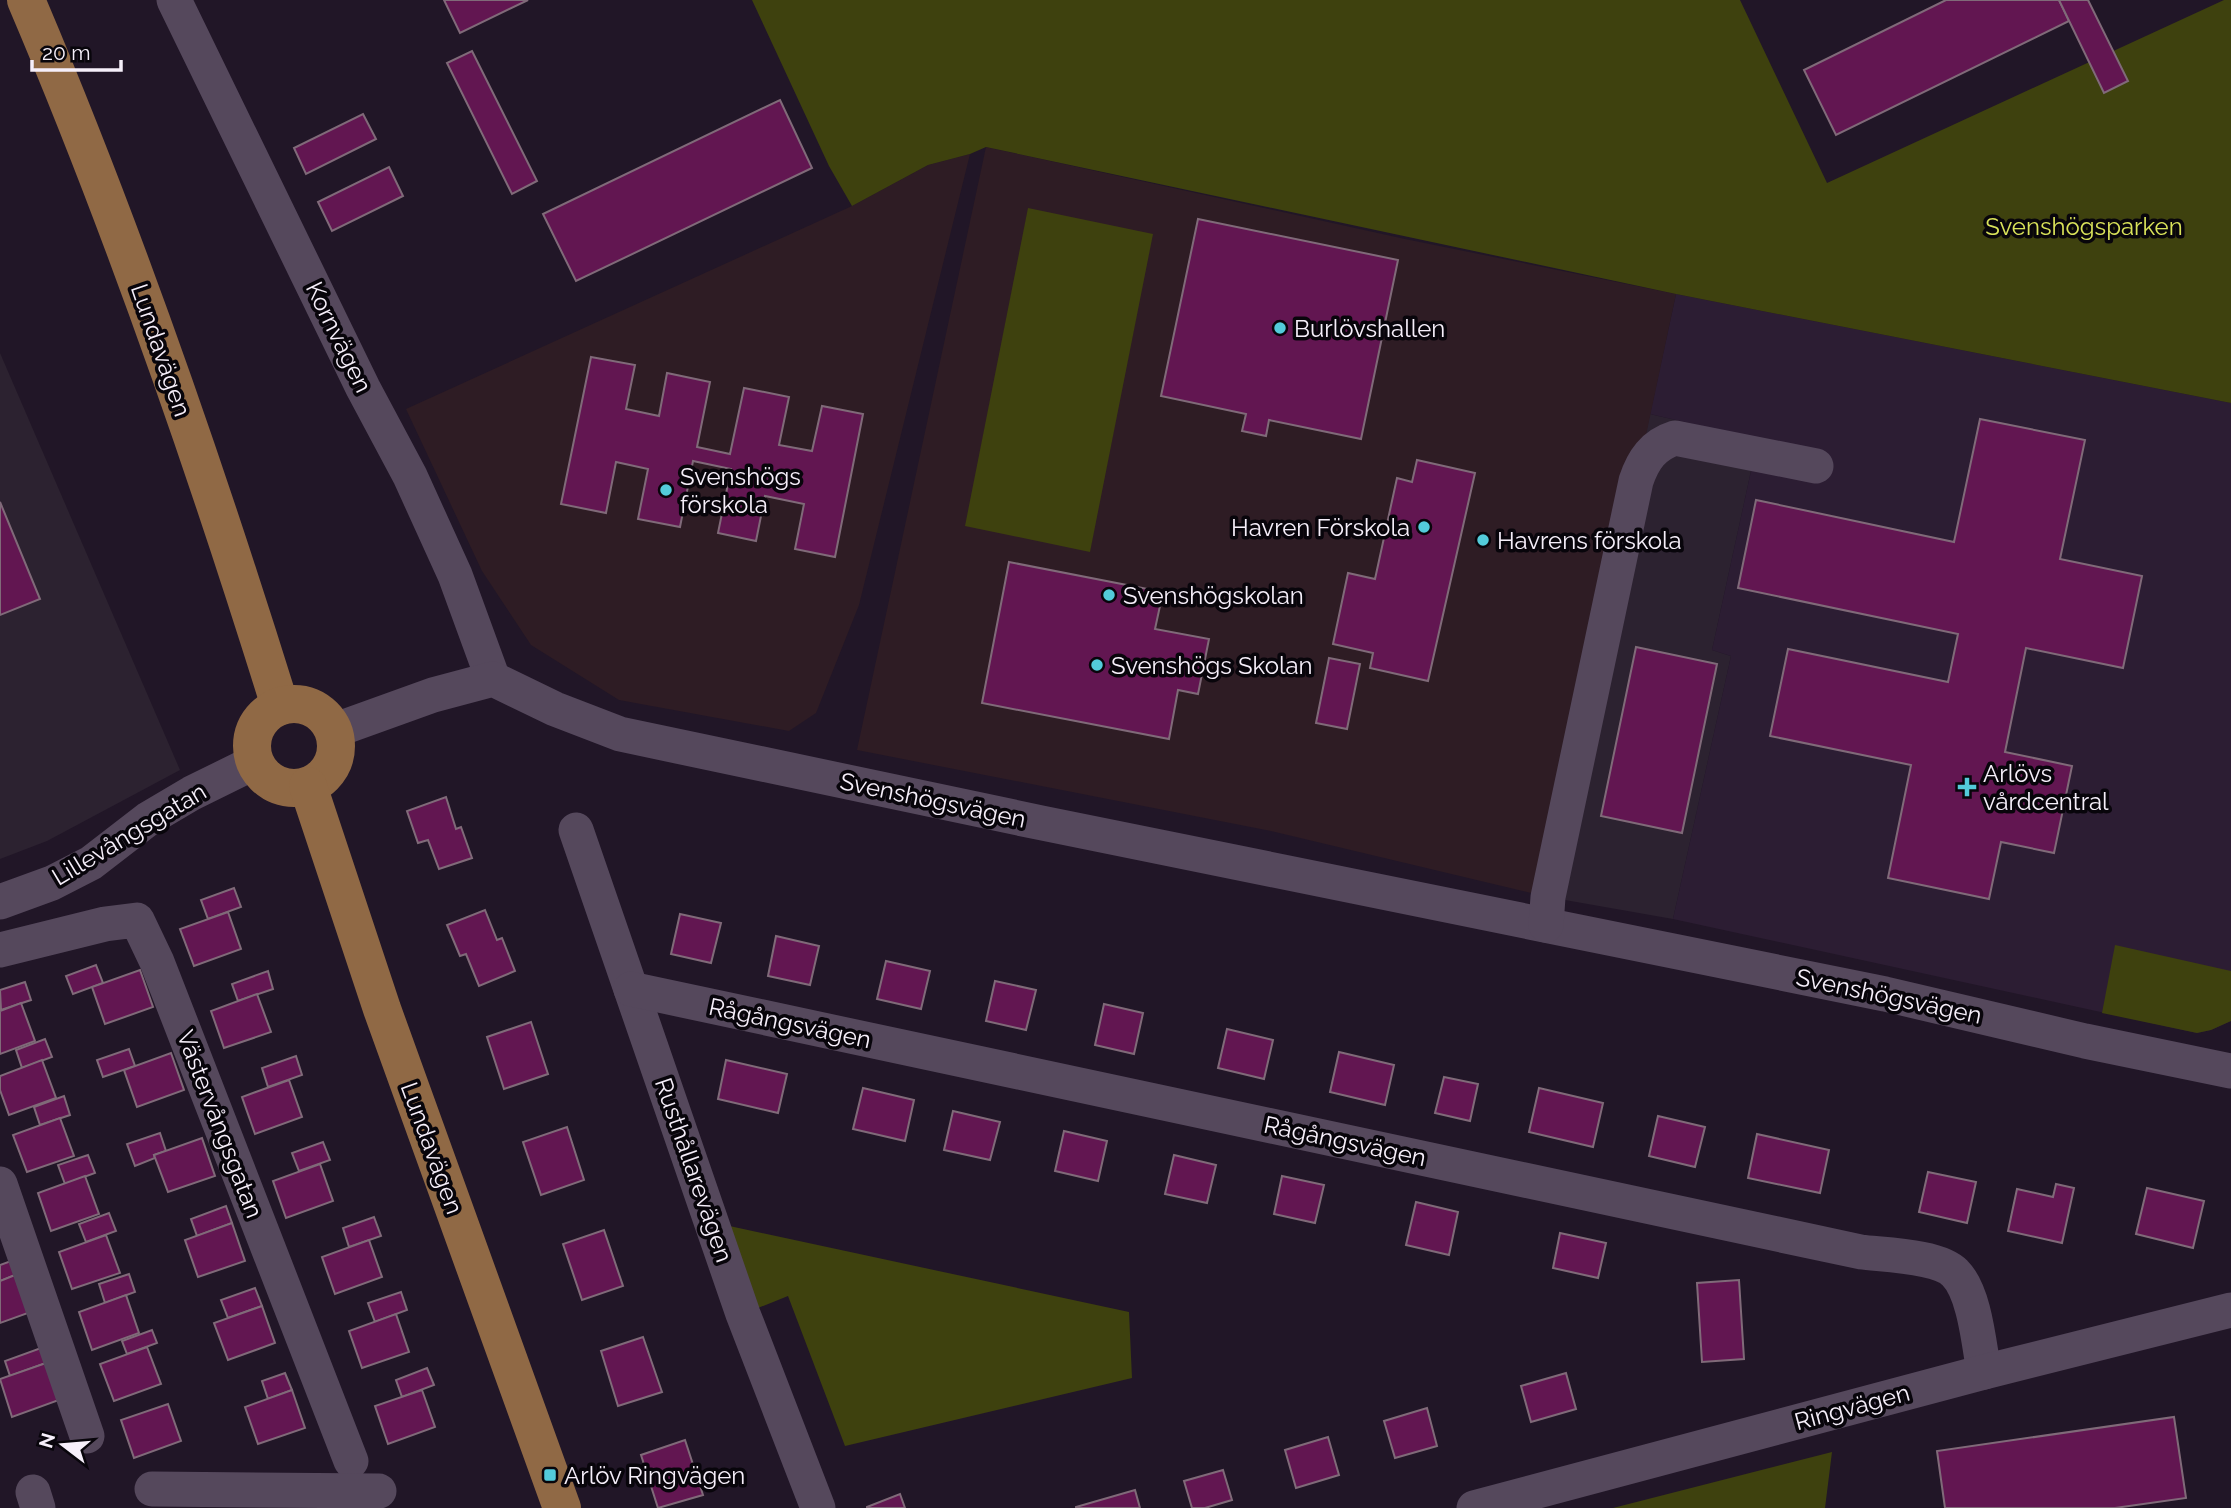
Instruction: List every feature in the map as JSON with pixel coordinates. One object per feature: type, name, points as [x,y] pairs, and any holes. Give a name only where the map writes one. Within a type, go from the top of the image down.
[{"type":"main road","name":"Lundavägen","points":[[26,0],[134,271],[246,596],[280,706]]},
{"type":"main road","points":[[291,704],[312,708],[321,713],[333,731],[336,753],[332,763],[319,780],[308,786],[283,787],[271,782],[255,762],[252,749],[259,723],[280,706],[291,704]]},
{"type":"main road","name":"Lundavägen","points":[[308,786],[387,1022],[562,1508]]},
{"type":"street","name":"Kornvägen","points":[[174,0],[363,388],[410,476],[455,575],[493,679]]},
{"type":"street","points":[[1546,925],[1550,884],[1642,463],[1663,442],[1675,438],[1816,466]]},
{"type":"street","points":[[333,731],[433,695],[493,679]]},
{"type":"street","name":"Svenshögsvägen","points":[[493,679],[555,709],[620,734],[1042,823],[1885,994],[2085,1041],[2231,1071]]},
{"type":"street","name":"Lillevångsgatan","points":[[0,902],[52,883],[91,863],[148,819],[192,793],[255,762]]},
{"type":"street","name":"Rusthållarevägen","points":[[576,830],[743,1314],[818,1508]]},
{"type":"street","name":"Västervångsgatan","points":[[0,950],[105,924],[137,920],[162,974],[351,1461]]},
{"type":"street","name":"Rågångsvägen","points":[[631,989],[1861,1252],[1935,1262],[1955,1273],[1968,1295],[1984,1372]]},
{"type":"street","points":[[0,1184],[87,1436]]},
{"type":"street","name":"Ringvägen","points":[[1474,1508],[1984,1372],[2231,1310]]},
{"type":"street","points":[[152,1489],[379,1491]]},
{"type":"shaded area","name":"Svenshögskolan","points":[[986,147],[1405,239],[1676,294],[1548,897],[1271,831],[857,750]]},
{"type":"shaded area","name":"Svenshögs förskola","points":[[970,154],[859,605],[816,713],[789,731],[619,700],[531,645],[482,571],[406,409],[852,206],[928,165]]},
{"type":"shaded area","name":"Arlövs vårdcentral","points":[[1676,294],[2231,403],[2231,1021],[2197,1033],[1673,919],[1731,656],[1712,650],[1758,439],[1650,414]]},
{"type":"shaded area","points":[[0,353],[180,770],[47,841],[0,859]]},
{"type":"shaded area","points":[[1650,414],[1758,439],[1712,650],[1731,656],[1673,919],[1548,897]]},
{"type":"green space","name":"Svenshögsparken","points":[[752,0],[1740,0],[1827,183],[2224,0],[2231,0],[2231,403],[1676,294],[986,147],[928,165],[852,206],[829,166]]},
{"type":"green space","points":[[1028,208],[1153,234],[1090,552],[965,526]]},
{"type":"green space","points":[[2115,945],[2231,971],[2231,1021],[2197,1033],[2102,1013]]},
{"type":"green space","points":[[711,1222],[1129,1312],[1132,1378],[845,1446],[788,1296],[743,1314]]},
{"type":"green space","points":[[1832,1452],[1825,1508],[1613,1508]]},
{"type":"building","points":[[444,0],[528,0],[460,33]]},
{"type":"building","points":[[1946,0],[2059,0],[2069,21],[1836,135],[1804,70]]},
{"type":"building","points":[[2059,0],[2088,0],[2128,81],[2104,93]]},
{"type":"building","points":[[472,51],[537,181],[512,194],[447,63]]},
{"type":"building","points":[[780,100],[812,168],[576,281],[543,214]]},
{"type":"building","points":[[363,114],[376,139],[306,174],[294,148]]},
{"type":"building","points":[[389,167],[403,196],[332,231],[318,202]]},
{"type":"building","name":"Burlövshallen","points":[[1198,219],[1398,260],[1361,439],[1269,420],[1266,436],[1242,431],[1246,414],[1161,396]]},
{"type":"building","points":[[591,357],[635,365],[626,409],[659,416],[667,373],[710,382],[697,447],[730,454],[744,388],[789,397],[779,445],[812,451],[822,406],[863,414],[835,557],[795,549],[804,504],[765,496],[756,541],[718,533],[731,469],[693,461],[680,527],[638,519],[648,469],[616,462],[606,513],[561,504]]},
{"type":"building","points":[[1980,419],[2085,440],[2060,559],[2142,576],[2123,668],[2026,648],[2005,752],[2072,766],[2054,853],[2001,842],[1989,899],[1888,878],[1911,765],[1770,736],[1788,649],[1948,682],[1958,634],[1738,588],[1756,500],[1954,542]]},
{"type":"building","name":"Havren Förskola","points":[[1417,460],[1475,473],[1428,681],[1370,668],[1373,653],[1333,644],[1348,573],[1375,579],[1397,478],[1412,482]]},
{"type":"building","points":[[0,502],[40,599],[0,615]]},
{"type":"building","name":"Svenshögs Skolan","points":[[1009,562],[1163,592],[1155,629],[1209,639],[1198,694],[1178,690],[1169,739],[982,703]]},
{"type":"building","points":[[1636,647],[1717,664],[1682,833],[1601,816]]},
{"type":"building","points":[[1329,658],[1360,664],[1347,729],[1316,723]]},
{"type":"building","points":[[446,797],[456,829],[461,827],[472,858],[439,869],[428,840],[418,843],[407,811]]},
{"type":"building","points":[[234,888],[241,907],[208,919],[201,900]]},
{"type":"building","points":[[485,910],[497,940],[502,938],[515,971],[479,986],[466,954],[460,956],[447,925]]},
{"type":"building","points":[[228,912],[241,949],[194,966],[180,929]]},
{"type":"building","points":[[680,914],[721,923],[711,963],[671,954]]},
{"type":"building","points":[[776,936],[819,946],[810,985],[768,976]]},
{"type":"building","points":[[886,961],[930,971],[921,1009],[877,999]]},
{"type":"building","points":[[96,965],[103,983],[73,994],[66,976]]},
{"type":"building","points":[[140,970],[153,1007],[105,1024],[92,987]]},
{"type":"building","points":[[268,971],[273,989],[238,1001],[232,984]]},
{"type":"building","points":[[995,981],[1036,990],[1026,1030],[986,1021]]},
{"type":"building","points":[[25,982],[31,1000],[1,1010],[0,990]]},
{"type":"building","points":[[257,994],[271,1032],[224,1048],[211,1011]]},
{"type":"building","points":[[21,1003],[35,1041],[0,1054],[0,1011]]},
{"type":"building","points":[[1104,1004],[1143,1013],[1134,1054],[1095,1045]]},
{"type":"building","points":[[531,1022],[548,1074],[504,1089],[487,1037]]},
{"type":"building","points":[[1227,1029],[1273,1040],[1264,1079],[1218,1068]]},
{"type":"building","points":[[45,1039],[52,1057],[22,1068],[16,1050]]},
{"type":"building","points":[[129,1049],[135,1066],[103,1077],[97,1060]]},
{"type":"building","points":[[1339,1052],[1394,1065],[1385,1105],[1330,1092]]},
{"type":"building","points":[[171,1053],[184,1090],[137,1107],[124,1070]]},
{"type":"building","points":[[296,1056],[302,1075],[268,1087],[262,1068]]},
{"type":"building","points":[[42,1060],[56,1098],[9,1115],[0,1090],[0,1076]]},
{"type":"building","points":[[726,1060],[787,1074],[778,1113],[718,1099]]},
{"type":"building","points":[[1444,1077],[1478,1084],[1470,1121],[1435,1113]]},
{"type":"building","points":[[289,1080],[302,1117],[255,1134],[242,1097]]},
{"type":"building","points":[[863,1088],[914,1100],[905,1141],[853,1129]]},
{"type":"building","points":[[1539,1088],[1603,1103],[1593,1147],[1529,1132]]},
{"type":"building","points":[[64,1096],[70,1115],[40,1125],[34,1107]]},
{"type":"building","points":[[953,1111],[1000,1122],[990,1160],[944,1150]]},
{"type":"building","points":[[1658,1116],[1705,1127],[1695,1167],[1649,1156]]},
{"type":"building","points":[[60,1118],[74,1156],[27,1172],[13,1135]]},
{"type":"building","points":[[567,1127],[584,1180],[541,1195],[523,1142]]},
{"type":"building","points":[[1064,1131],[1107,1141],[1098,1181],[1055,1171]]},
{"type":"building","points":[[160,1133],[166,1151],[135,1166],[127,1144]]},
{"type":"building","points":[[1757,1134],[1829,1150],[1820,1193],[1748,1178]]},
{"type":"building","points":[[202,1138],[215,1176],[168,1192],[154,1155]]},
{"type":"building","points":[[323,1142],[330,1160],[299,1171],[292,1153]]},
{"type":"building","points":[[88,1155],[95,1173],[65,1184],[58,1165]]},
{"type":"building","points":[[1174,1155],[1216,1165],[1207,1203],[1165,1194]]},
{"type":"building","points":[[320,1164],[333,1201],[286,1218],[273,1181]]},
{"type":"building","points":[[1928,1172],[1976,1182],[1967,1223],[1919,1212]]},
{"type":"building","points":[[85,1176],[99,1214],[51,1231],[38,1193]]},
{"type":"building","points":[[1282,1176],[1324,1185],[1315,1223],[1274,1214]]},
{"type":"building","points":[[2056,1184],[2074,1188],[2062,1243],[2008,1231],[2017,1189],[2053,1197]]},
{"type":"building","points":[[2147,1188],[2204,1201],[2193,1248],[2136,1234]]},
{"type":"building","points":[[1416,1202],[1458,1212],[1449,1255],[1406,1245]]},
{"type":"building","points":[[226,1206],[232,1223],[197,1236],[191,1219]]},
{"type":"building","points":[[109,1213],[116,1231],[86,1242],[79,1224]]},
{"type":"building","points":[[374,1217],[381,1236],[349,1247],[343,1228]]},
{"type":"building","points":[[232,1223],[245,1261],[198,1277],[185,1240]]},
{"type":"building","points":[[604,1230],[623,1286],[582,1300],[563,1244]]},
{"type":"building","points":[[1560,1233],[1606,1243],[1598,1278],[1553,1268]]},
{"type":"building","points":[[106,1235],[120,1273],[72,1289],[59,1252]]},
{"type":"building","points":[[369,1240],[382,1277],[335,1294],[322,1257]]},
{"type":"building","points":[[11,1261],[15,1275],[0,1281],[0,1265]]},
{"type":"building","points":[[129,1274],[135,1292],[105,1303],[99,1284]]},
{"type":"building","points":[[15,1275],[28,1313],[0,1323],[0,1281]]},
{"type":"building","points":[[1739,1280],[1744,1359],[1702,1362],[1697,1283]]},
{"type":"building","points":[[255,1288],[262,1306],[228,1318],[221,1300]]},
{"type":"building","points":[[401,1292],[407,1310],[375,1322],[368,1303]]},
{"type":"building","points":[[126,1295],[139,1333],[92,1350],[79,1312]]},
{"type":"building","points":[[262,1306],[275,1343],[228,1360],[214,1323]]},
{"type":"building","points":[[396,1314],[409,1352],[362,1368],[349,1331]]},
{"type":"building","points":[[152,1330],[157,1343],[127,1354],[122,1341]]},
{"type":"building","points":[[643,1337],[662,1392],[618,1406],[601,1351]]},
{"type":"building","points":[[147,1347],[161,1384],[114,1401],[100,1364]]},
{"type":"building","points":[[41,1348],[46,1363],[10,1376],[5,1361]]},
{"type":"building","points":[[46,1363],[59,1400],[12,1417],[0,1379]]},
{"type":"building","points":[[427,1368],[434,1385],[402,1397],[396,1380]]},
{"type":"building","points":[[285,1373],[292,1390],[268,1399],[262,1381]]},
{"type":"building","points":[[1566,1373],[1576,1409],[1531,1422],[1521,1386]]},
{"type":"building","points":[[292,1390],[305,1428],[258,1444],[245,1407]]},
{"type":"building","points":[[422,1390],[435,1427],[388,1444],[375,1406]]},
{"type":"building","points":[[168,1404],[181,1441],[134,1458],[121,1420]]},
{"type":"building","points":[[1427,1408],[1437,1446],[1395,1458],[1384,1421]]},
{"type":"building","points":[[2174,1417],[2186,1498],[2115,1508],[1945,1508],[1937,1451]]},
{"type":"building","points":[[1328,1437],[1339,1475],[1296,1488],[1285,1450]]},
{"type":"building","points":[[685,1440],[703,1495],[658,1508],[641,1455]]},
{"type":"building","points":[[1223,1470],[1232,1500],[1205,1508],[1192,1508],[1184,1481]]},
{"type":"building","points":[[1135,1490],[1140,1508],[1076,1508],[1076,1507]]},
{"type":"building","points":[[900,1494],[905,1508],[867,1508],[867,1507]]},
{"type":"place","name":"Burlövshallen","points":[[1280,328]]},
{"type":"place","name":"Svenshögs förskola","points":[[666,490]]},
{"type":"place","name":"Havren Förskola","points":[[1424,527]]},
{"type":"place","name":"Havrens förskola","points":[[1483,540]]},
{"type":"place","name":"Svenshögskolan","points":[[1109,595]]},
{"type":"place","name":"Svenshögs Skolan","points":[[1097,665]]},
{"type":"place","name":"Arlövs vårdcentral","points":[[1967,787]]},
{"type":"place","name":"Arlöv Ringvägen","points":[[550,1475]]}]
